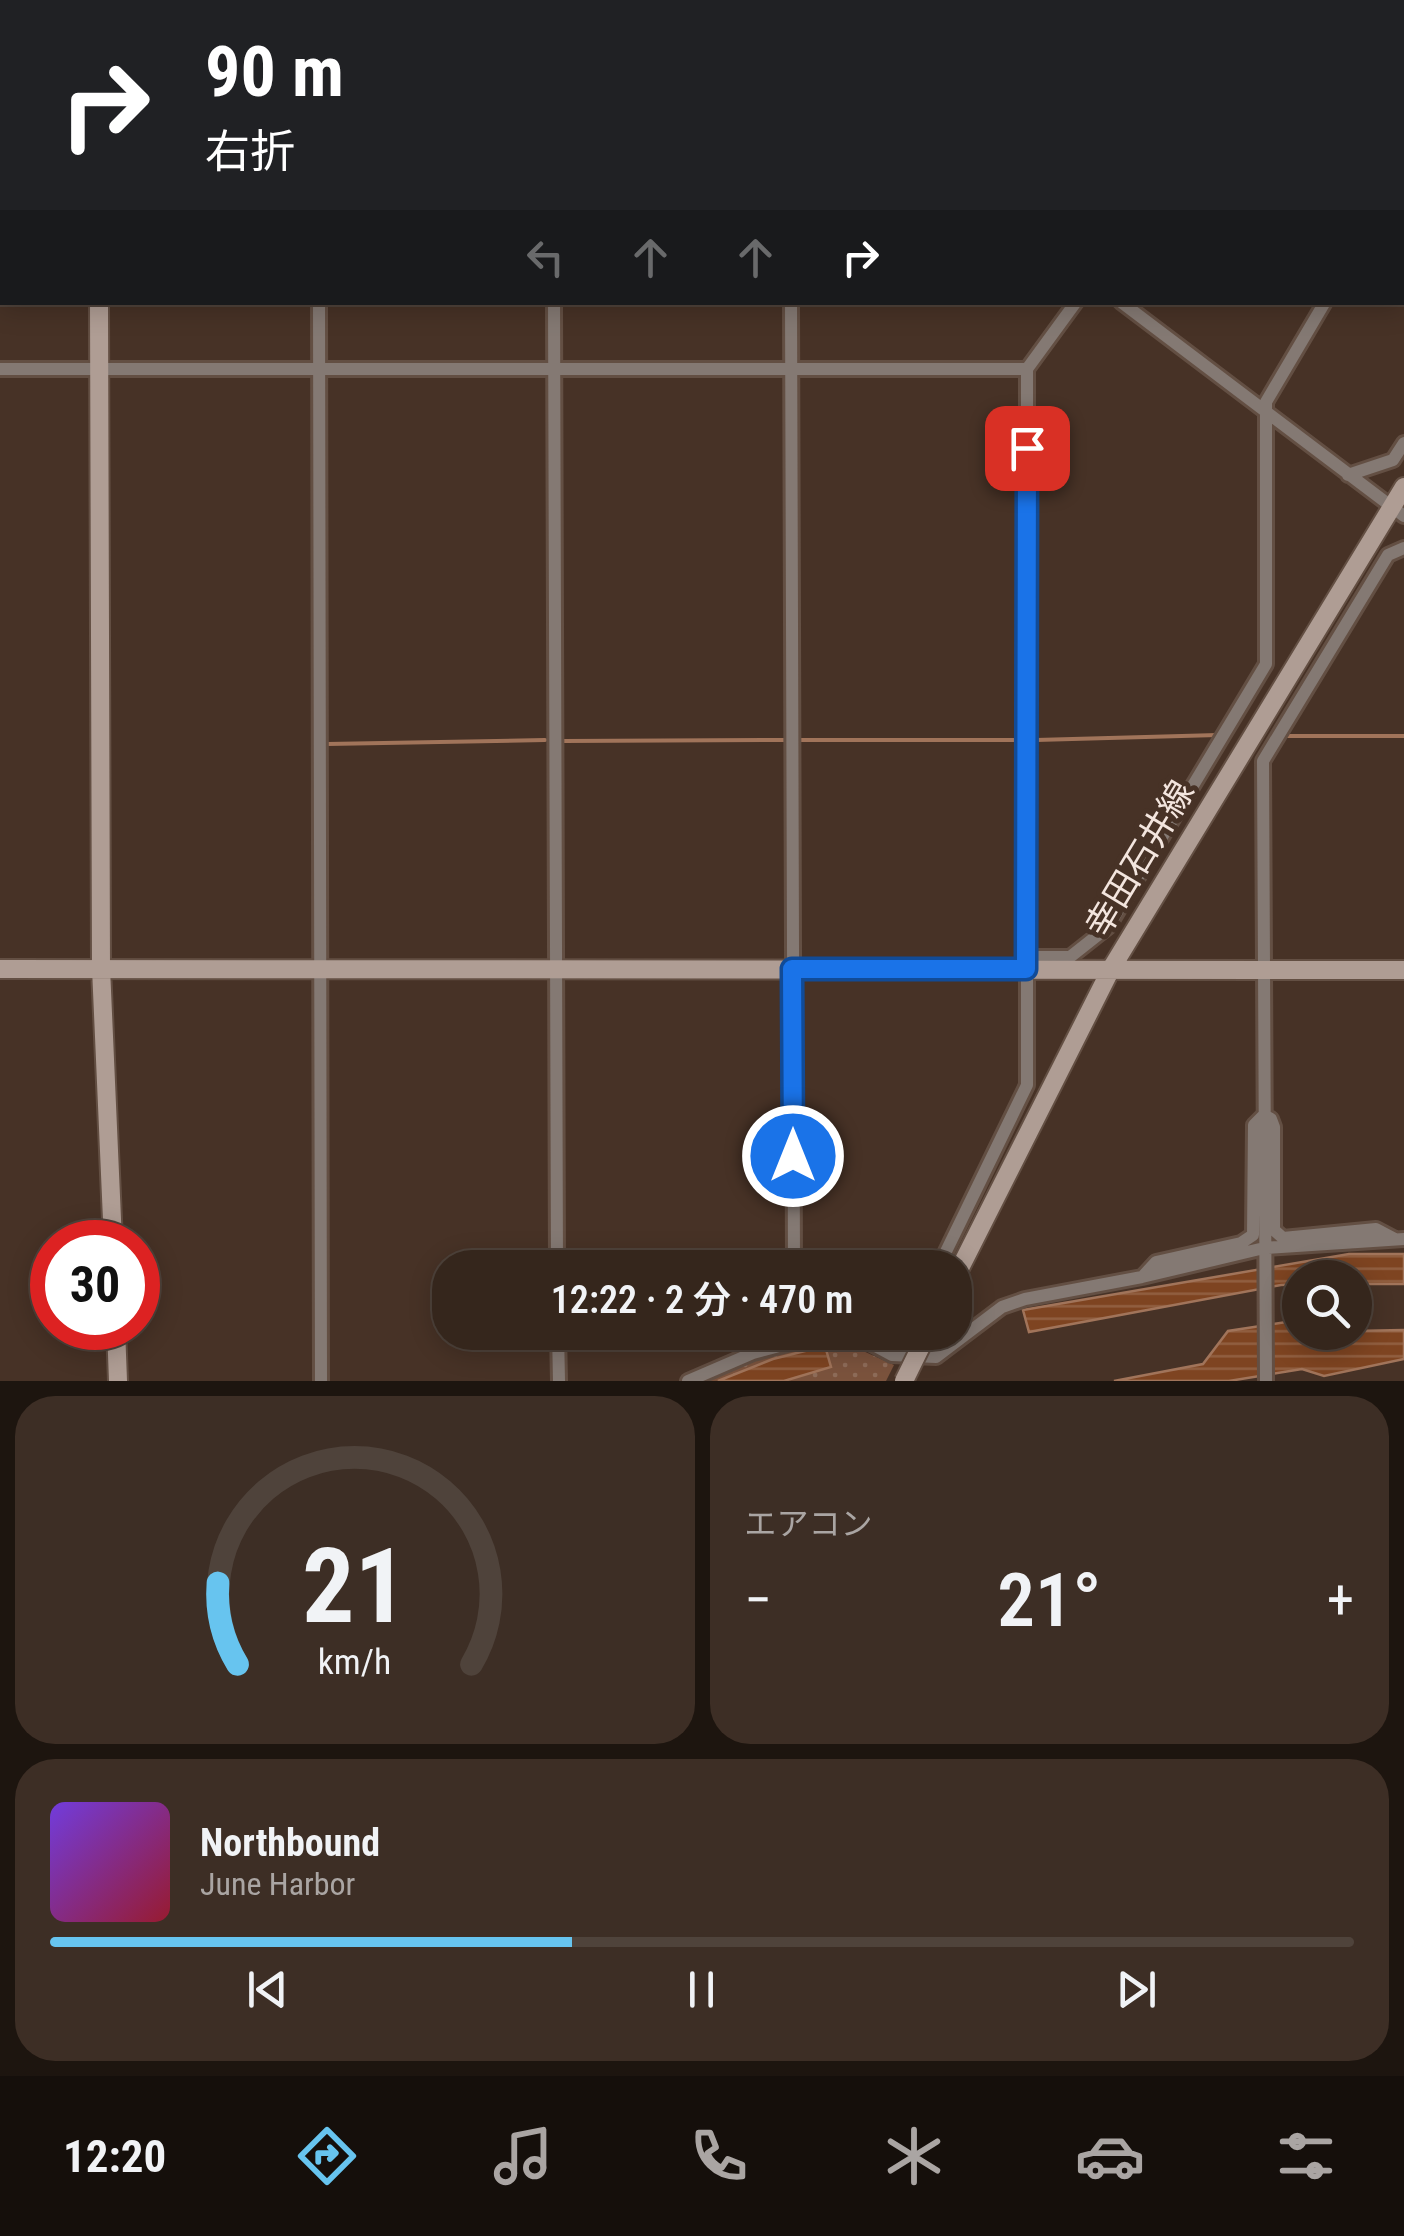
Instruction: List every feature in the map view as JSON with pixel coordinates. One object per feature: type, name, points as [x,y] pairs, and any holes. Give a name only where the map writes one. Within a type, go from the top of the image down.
[{"type":"street","points":[[99,305],[100,968],[111,1220]]},
{"type":"street","points":[[319,305],[320,1381]]},
{"type":"street","points":[[554,305],[558,1250]]},
{"type":"street","points":[[791,305],[794,1250]]},
{"type":"street","points":[[947,1250],[1027,1085],[1027,369],[1074,305]]},
{"type":"street","points":[[1125,305],[1398,512]]},
{"type":"street","points":[[1026,963],[1070,956],[1108,927],[1266,664],[1266,402],[1323,305]]},
{"type":"street","points":[[0,369],[1027,369]]},
{"type":"street","points":[[1348,475],[1394,460],[1404,443]]},
{"type":"street","name":"幸田石井線","points":[[969,1250],[1111,969],[1398,512],[1404,487]]},
{"type":"street","points":[[1266,1381],[1263,761],[1388,555],[1404,548]]},
{"type":"street","points":[[0,969],[792,969],[1026,963],[1111,969],[1404,970]]},
{"type":"street","points":[[1264,1115],[1274,1127],[1277,1235],[1283,1238],[1376,1229],[1400,1239]]},
{"type":"street","points":[[1142,1277],[1156,1262],[1242,1243],[1253,1235],[1254,1124],[1264,1115]]},
{"type":"street","points":[[882,1350],[892,1355],[936,1357],[1014,1302],[1264,1248],[1400,1239]]},
{"type":"street","points":[[117,1350],[118,1381]]},
{"type":"street","points":[[558,1350],[558,1381]]},
{"type":"street","points":[[688,1381],[758,1350]]},
{"type":"street","points":[[892,1355],[895,1350]]},
{"type":"street","points":[[904,1381],[919,1350]]},
{"type":"shaded area","points":[[1349,1254],[1404,1254],[1404,1284],[1372,1284],[1372,1260],[1314,1260]]},
{"type":"shaded area","points":[[1282,1266],[1282,1285],[1029,1332],[1023,1310]]},
{"type":"shaded area","points":[[1282,1323],[1282,1350],[1372,1350],[1372,1331],[1404,1330],[1404,1359],[1324,1376],[1302,1369],[1229,1381],[1114,1381],[1203,1364],[1228,1331]]},
{"type":"shaded area","points":[[799,1350],[861,1350],[894,1365],[886,1381],[706,1381],[753,1360]]},
{"type":"shaded area","points":[[826,1350],[831,1367],[784,1381],[718,1381],[773,1359]]},
{"type":"waterway","points":[[1036,740],[1218,735]]},
{"type":"waterway","points":[[1285,736],[1404,736]]},
{"type":"waterway","points":[[327,744],[545,740]]},
{"type":"waterway","points":[[564,741],[784,740]]},
{"type":"waterway","points":[[797,740],[1019,740]]},
{"type":"route","points":[[793,1156],[792,969],[1026,969],[1027,448]]}]
